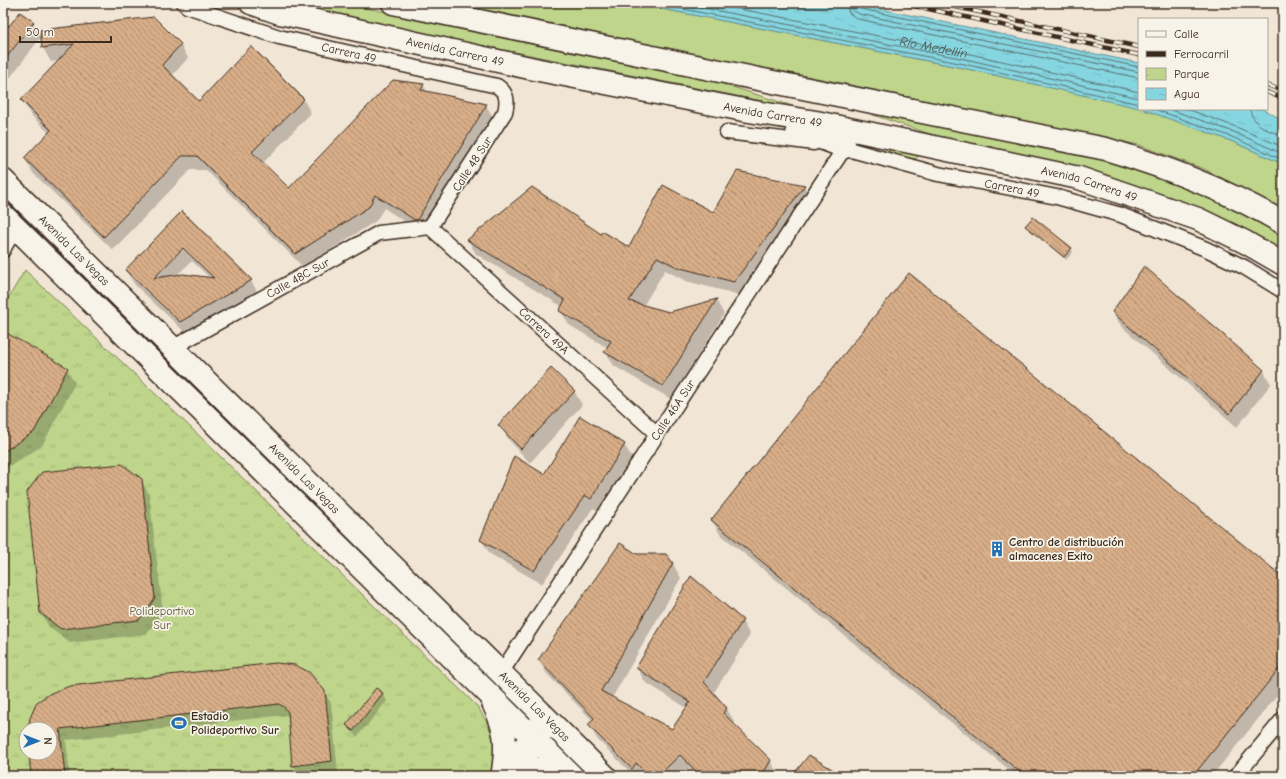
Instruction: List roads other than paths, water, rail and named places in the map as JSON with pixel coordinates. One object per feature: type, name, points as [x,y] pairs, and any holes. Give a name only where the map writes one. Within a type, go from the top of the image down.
[{"type":"main road","name":"Avenida Carrera 49","points":[[251,3],[280,14],[539,70],[749,111],[816,122],[1079,178],[1112,188],[1198,219],[1245,242],[1283,264]]},
{"type":"main road","points":[[393,3],[1106,149],[1136,158],[1206,185],[1283,223]]},
{"type":"main road","points":[[773,82],[905,140]]},
{"type":"main road","points":[[749,111],[845,147]]},
{"type":"main road","name":"Avenida Las Vegas","points":[[3,180],[605,776]]},
{"type":"main road","name":"Avenida Las Vegas","points":[[9,221],[572,776]]},
{"type":"main road","points":[[488,693],[499,715],[506,738],[509,774],[532,769],[550,769],[572,776]]},
{"type":"street","name":"Carrera 49","points":[[185,4],[278,37],[497,86],[504,91],[507,98]]},
{"type":"street","name":"Calle 48 Sur","points":[[430,227],[505,112],[507,98]]},
{"type":"street","name":"Carrera 49","points":[[727,132],[845,147],[938,174],[1057,198],[1121,215],[1212,252],[1244,267],[1283,290]]},
{"type":"street","name":"Calle 46A Sur","points":[[501,673],[845,147]]},
{"type":"street","points":[[3,250],[9,221]]},
{"type":"street","name":"Calle 48C Sur","points":[[172,348],[379,234],[430,227]]},
{"type":"street","name":"Carrera 49A","points":[[430,227],[657,434]]},
{"type":"street","points":[[509,774],[547,719]]},
{"type":"street","points":[[1236,776],[1283,719]]},
{"type":"water","name":"Río Medellín","points":[[632,3],[852,3],[1138,63],[1138,108],[963,68]]},
{"type":"water","points":[[1145,110],[1264,110],[1283,120],[1283,164],[1231,141]]},
{"type":"railway","points":[[901,3],[1138,55]]},
{"type":"railway","points":[[938,3],[1138,47]]},
{"type":"railway","points":[[1268,85],[1283,91]]},
{"type":"railway","points":[[1268,92],[1283,99]]},
{"type":"place","name":"Centro de distribución almacenes Exito","points":[[997,549]]},
{"type":"place","name":"Estadio Polideportivo Sur","points":[[179,723]]},
{"type":"park label","name":"Polideportivo Sur","points":[[162,618]]}]
